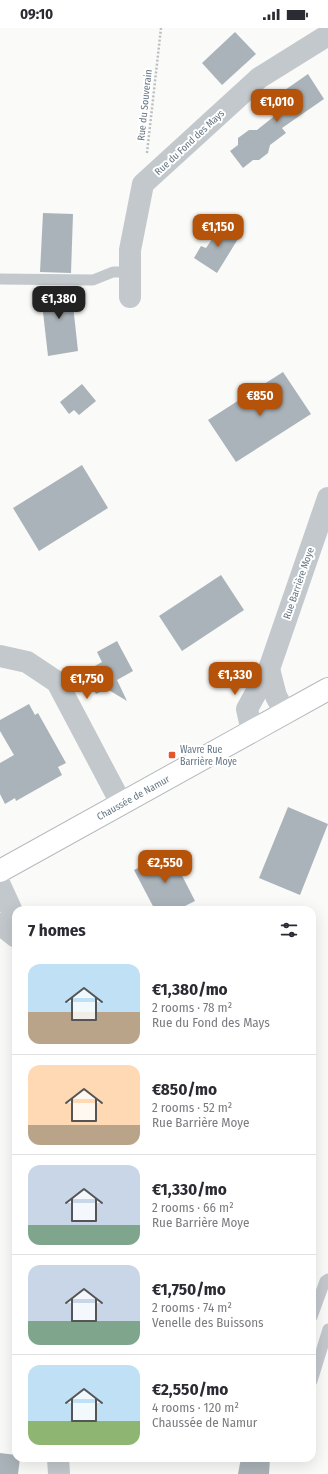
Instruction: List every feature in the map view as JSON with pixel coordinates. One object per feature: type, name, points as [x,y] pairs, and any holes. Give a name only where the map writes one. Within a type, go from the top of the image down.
[{"type":"main road","name":"Chaussée de Namur","points":[[0,871],[328,689]]},
{"type":"street","name":"Rue du Fond des Mays","points":[[143,184],[259,78],[328,35]]},
{"type":"street","points":[[130,297],[130,250],[143,184]]},
{"type":"street","name":"Rue Barrière Moye","points":[[252,732],[247,709],[269,669],[328,498]]},
{"type":"street","points":[[0,656],[27,662],[57,682],[121,804]]},
{"type":"street","points":[[269,669],[276,696],[285,713]]},
{"type":"street","points":[[0,885],[12,911]]},
{"type":"street","points":[[0,924],[12,934]]},
{"type":"street","points":[[58,1462],[60,1474]]},
{"type":"lane","points":[[0,279],[93,280],[113,272],[129,272]]},
{"type":"lane","points":[[316,1306],[325,1281],[328,1279]]},
{"type":"lane","points":[[316,1368],[328,1329]]},
{"type":"path","name":"Rue du Souverain","points":[[143,184],[161,28]]},
{"type":"building","points":[[235,32],[256,54],[222,85],[202,63]]},
{"type":"building","points":[[308,74],[324,99],[282,128],[286,133],[270,145],[268,153],[259,160],[253,160],[243,168],[230,151],[238,145],[238,138],[249,130],[257,130],[292,102],[285,90]]},
{"type":"building","points":[[43,213],[73,214],[71,273],[40,272]]},
{"type":"building","points":[[223,223],[241,234],[217,273],[194,258],[201,246],[206,248]]},
{"type":"building","points":[[40,286],[71,287],[78,351],[48,356]]},
{"type":"building","points":[[283,372],[311,414],[236,462],[208,420]]},
{"type":"building","points":[[82,384],[96,401],[79,415],[74,410],[69,414],[60,402]]},
{"type":"building","points":[[82,465],[108,508],[39,551],[13,508]]},
{"type":"building","points":[[221,575],[244,610],[182,651],[159,616]]},
{"type":"building","points":[[117,641],[133,671],[117,680],[127,701],[107,689],[96,694],[84,672],[102,662],[97,652]]},
{"type":"building","points":[[29,704],[35,715],[38,713],[66,763],[58,767],[62,775],[16,801],[15,798],[5,804],[0,794],[0,763],[14,755],[0,731],[0,720]]},
{"type":"building","points":[[288,807],[328,824],[300,895],[259,878]]},
{"type":"building","points":[[170,852],[195,901],[185,906],[153,906],[134,870]]},
{"type":"building","points":[[0,1453],[12,1454],[12,1462],[20,1462],[18,1474],[0,1474]]},
{"type":"building","points":[[240,1462],[270,1462],[269,1474],[238,1474]]},
{"type":"place","name":"Wavre Rue Barrière Moye","points":[[172,755]]}]
